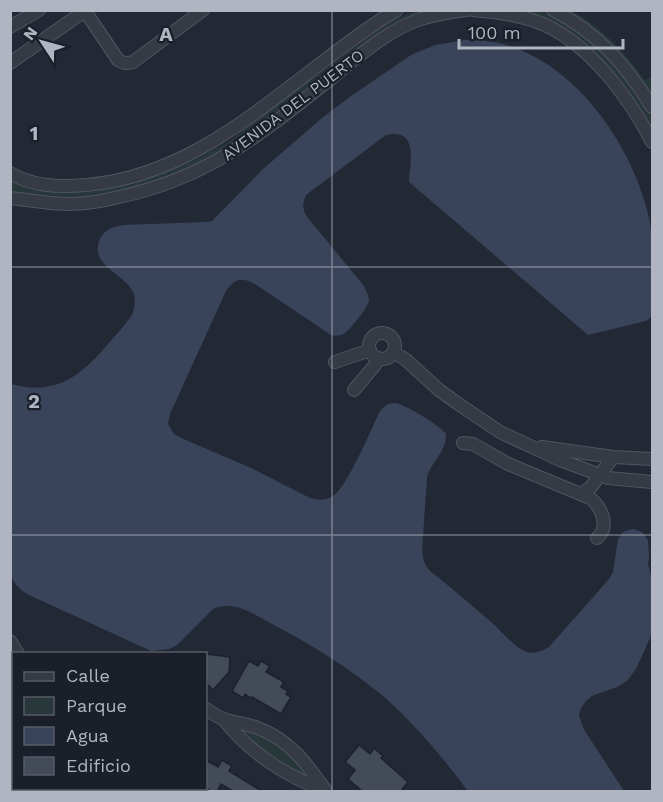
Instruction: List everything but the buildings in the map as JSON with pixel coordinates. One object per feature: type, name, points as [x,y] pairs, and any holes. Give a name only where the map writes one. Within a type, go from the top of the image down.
[{"type":"street","points":[[10,27],[39,10]]},
{"type":"street","points":[[10,63],[86,11],[118,60],[127,64],[133,62],[203,10]]},
{"type":"street","name":"AVENIDA DEL PUERTO","points":[[10,173],[40,185],[93,184],[119,180],[189,155],[236,127],[358,36],[397,10]]},
{"type":"street","name":"AVENIDA DEL PUERTO","points":[[10,198],[85,204],[138,193],[188,176],[244,145],[389,34],[417,21],[467,10]]},
{"type":"street","points":[[473,10],[504,13],[522,18],[545,26],[572,42],[596,63],[622,94],[652,142]]},
{"type":"street","points":[[553,10],[584,28],[612,53],[627,69],[652,107]]},
{"type":"street","points":[[336,362],[374,354],[387,357],[393,352],[395,344],[391,336],[379,333],[372,338],[369,346],[374,354],[375,365],[354,390]]},
{"type":"street","points":[[393,352],[405,359],[457,403],[500,432],[560,460],[604,476],[652,482]]},
{"type":"street","points":[[463,442],[473,444],[508,464],[596,502],[601,510],[603,522],[603,531],[597,538]]},
{"type":"street","points":[[523,443],[613,457],[652,459]]},
{"type":"street","points":[[596,502],[613,457]]},
{"type":"street","points":[[581,494],[604,476]]},
{"type":"street","points":[[549,495],[561,487]]},
{"type":"street","points":[[207,710],[224,720],[238,737],[280,770],[326,791]]},
{"type":"street","points":[[224,720],[257,727],[274,735],[306,762],[326,791]]},
{"type":"green space","points":[[416,11],[433,11],[368,43],[232,145],[199,164],[168,177],[104,194],[69,197],[11,192],[10,177],[13,179],[129,183],[196,159],[228,142],[390,21]]},
{"type":"green space","points":[[520,11],[537,11],[550,15],[579,31],[598,46],[620,69],[642,99],[652,118],[652,129],[622,82],[597,53],[583,41],[551,21]]},
{"type":"green space","points":[[564,11],[574,13],[597,27],[630,60],[645,80],[652,76],[652,97],[614,48],[578,19]]},
{"type":"green space","points":[[241,728],[251,730],[287,748],[311,777],[305,777],[262,753],[239,730]]},
{"type":"water","points":[[465,40],[504,44],[537,58],[562,75],[585,96],[605,121],[636,176],[646,205],[652,233],[652,316],[646,321],[588,335],[409,182],[411,156],[408,142],[397,134],[386,135],[306,195],[303,204],[308,218],[364,286],[369,300],[359,318],[343,334],[331,335],[255,284],[246,280],[235,281],[226,291],[170,414],[168,424],[174,434],[181,438],[251,468],[310,498],[322,500],[333,496],[345,482],[384,407],[395,403],[422,416],[446,434],[444,446],[427,478],[422,551],[424,562],[429,570],[513,643],[527,652],[538,652],[549,647],[609,579],[613,572],[618,539],[623,532],[633,529],[642,532],[648,540],[648,564],[652,580],[650,638],[636,669],[627,681],[592,696],[581,708],[579,715],[583,728],[624,791],[468,791],[428,742],[383,696],[329,657],[251,612],[229,606],[213,609],[177,645],[169,649],[151,651],[29,595],[18,587],[11,576],[11,384],[41,387],[66,381],[98,356],[132,315],[135,304],[133,292],[129,285],[99,256],[98,248],[104,233],[113,227],[124,225],[212,221],[263,169],[351,96],[411,55],[435,45]]}]
